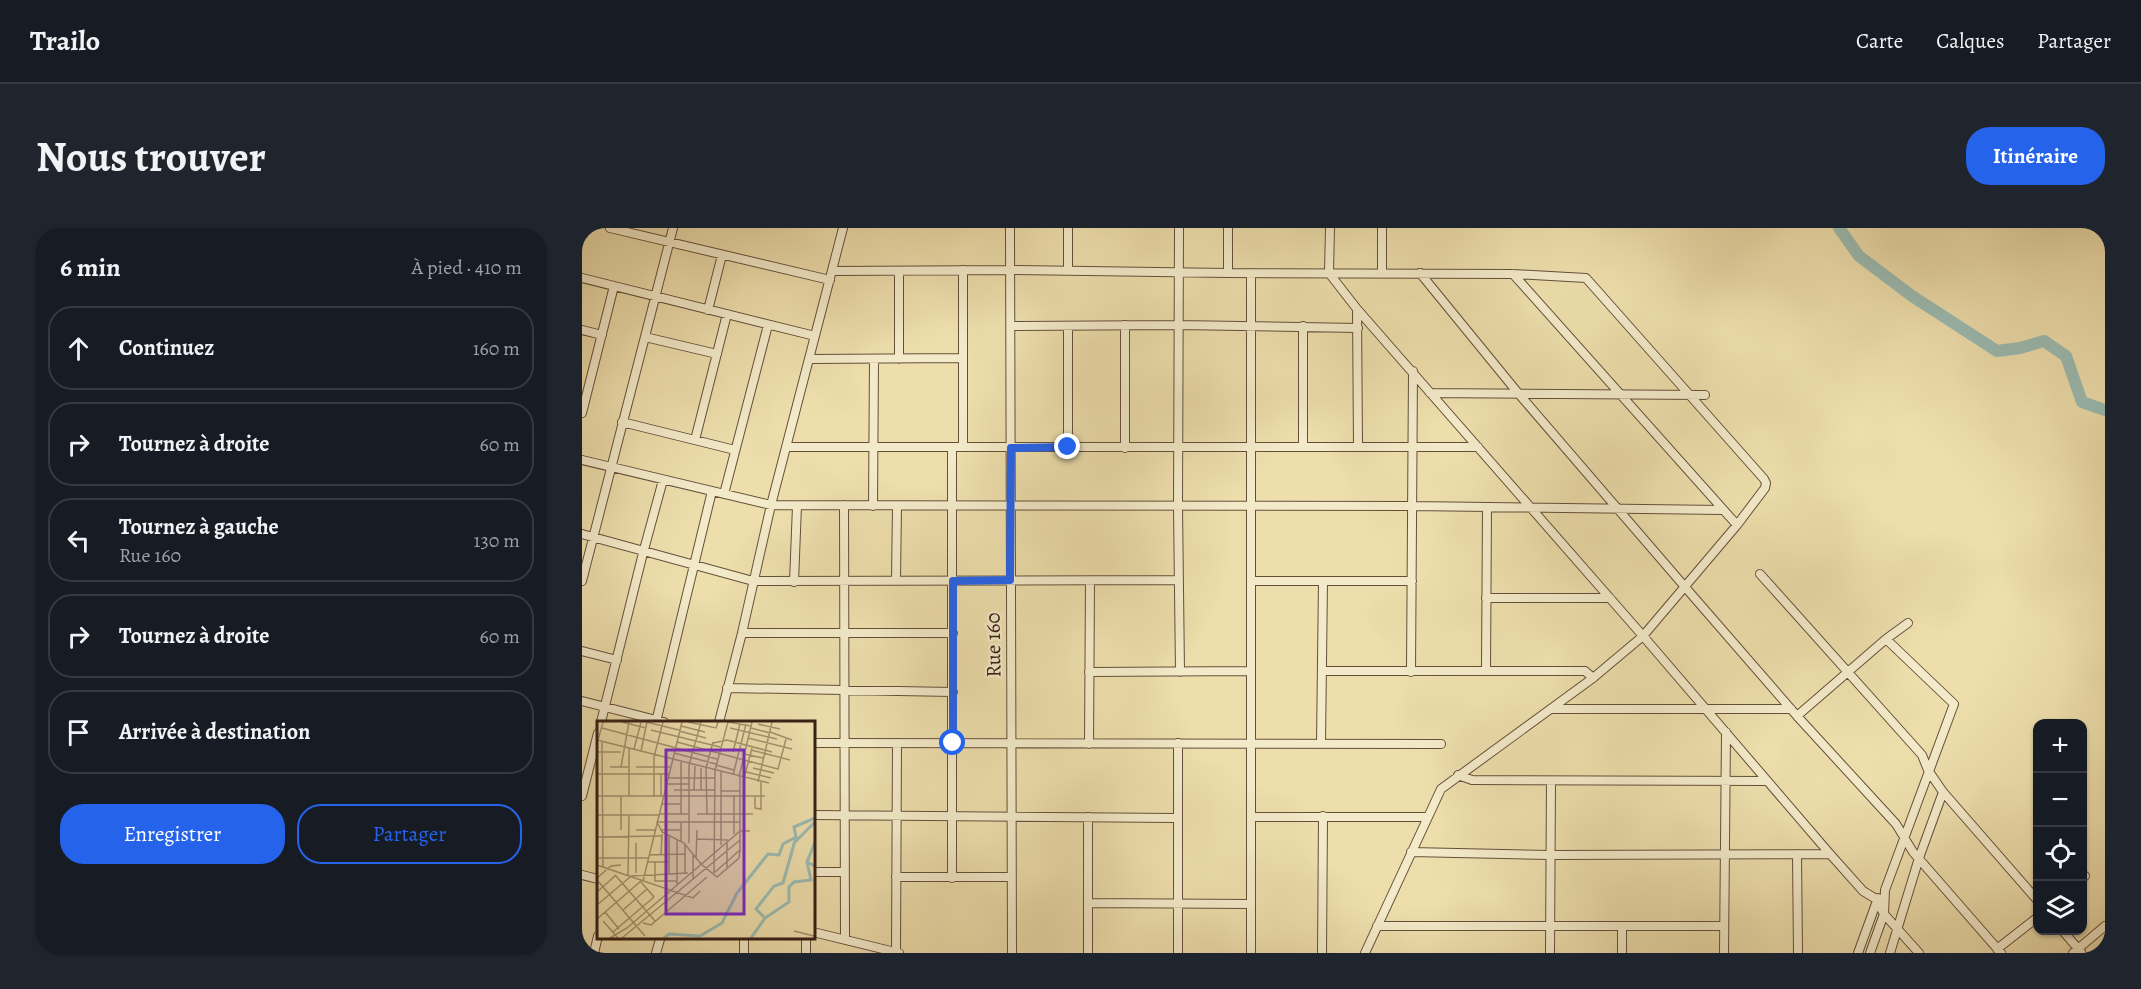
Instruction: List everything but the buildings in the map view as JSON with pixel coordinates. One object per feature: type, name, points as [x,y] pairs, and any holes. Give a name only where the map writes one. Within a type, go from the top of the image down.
[{"type":"street","points":[[582,581],[673,228]]},
{"type":"street","points":[[718,721],[742,633],[771,505],[843,229],[832,228]]},
{"type":"street","name":"Rue 160","points":[[1010,228],[1012,953]]},
{"type":"street","points":[[1068,228],[1068,270]]},
{"type":"street","points":[[1179,228],[1180,672]]},
{"type":"street","points":[[1228,228],[1228,273]]},
{"type":"street","points":[[1330,228],[1329,273],[1357,309],[1830,854],[1863,891],[1876,899],[1884,914],[1919,953]]},
{"type":"street","points":[[1382,228],[1382,273]]},
{"type":"street","points":[[614,229],[722,255],[831,275],[899,271],[1068,270],[1513,274],[1586,278],[1766,483],[1765,488],[1737,525],[1643,636],[1593,678],[1441,789],[1365,953]]},
{"type":"street","points":[[708,310],[722,255]]},
{"type":"street","points":[[963,270],[963,447]]},
{"type":"street","points":[[899,271],[899,359]]},
{"type":"street","points":[[1251,273],[1251,953]]},
{"type":"street","points":[[1420,273],[1518,393],[1685,587],[1896,824],[1905,835],[1912,852],[1999,951],[2033,921]]},
{"type":"street","points":[[1513,274],[1737,525]]},
{"type":"street","points":[[582,278],[815,336]]},
{"type":"street","points":[[582,413],[614,286]]},
{"type":"street","points":[[1357,309],[1358,447]]},
{"type":"street","points":[[695,440],[727,314]]},
{"type":"street","points":[[724,494],[768,325]]},
{"type":"street","points":[[1125,325],[1125,448]]},
{"type":"street","points":[[1011,326],[1358,327]]},
{"type":"street","points":[[1068,326],[1068,447]]},
{"type":"street","points":[[1303,326],[1303,447]]},
{"type":"street","points":[[582,330],[602,335]]},
{"type":"street","points":[[645,337],[717,354]]},
{"type":"street","points":[[809,359],[962,358]]},
{"type":"street","points":[[873,506],[874,359]]},
{"type":"street","points":[[1412,672],[1413,371]]},
{"type":"street","points":[[1430,393],[1705,395]]},
{"type":"street","points":[[622,422],[735,450]]},
{"type":"street","points":[[786,447],[1478,447]]},
{"type":"street","points":[[952,447],[954,506],[952,878]]},
{"type":"street","points":[[582,460],[771,505],[1413,506],[1723,510]]},
{"type":"street","points":[[602,721],[663,480]]},
{"type":"street","points":[[582,701],[659,721],[712,491]]},
{"type":"street","points":[[844,505],[845,939]]},
{"type":"street","points":[[794,582],[797,506]]},
{"type":"street","points":[[896,580],[897,506]]},
{"type":"street","points":[[1486,671],[1487,507]]},
{"type":"street","points":[[582,534],[753,581],[1179,580]]},
{"type":"street","points":[[1760,574],[1846,673],[1922,755],[1928,770],[1943,792],[2033,896]]},
{"type":"street","points":[[1251,581],[1412,580]]},
{"type":"street","points":[[1089,744],[1090,581]]},
{"type":"street","points":[[1321,742],[1323,581]]},
{"type":"street","points":[[1486,598],[1610,598]]},
{"type":"street","points":[[1552,709],[1705,708],[1794,712],[1908,623]]},
{"type":"street","points":[[742,633],[953,633]]},
{"type":"street","points":[[1870,953],[1884,914],[1885,890],[1954,704],[1886,639]]},
{"type":"street","points":[[582,651],[617,660]]},
{"type":"street","points":[[1089,672],[1250,671]]},
{"type":"street","points":[[1323,671],[1585,671],[1593,678]]},
{"type":"street","points":[[727,688],[953,692]]},
{"type":"street","points":[[1724,953],[1726,732]]},
{"type":"street","points":[[582,796],[597,737]]},
{"type":"street","points":[[814,932],[898,952],[897,742]]},
{"type":"street","points":[[814,743],[1321,742],[1441,744]]},
{"type":"street","points":[[1178,743],[1178,953]]},
{"type":"street","points":[[1458,775],[1472,780],[1766,781]]},
{"type":"street","points":[[1550,953],[1551,781]]},
{"type":"street","points":[[1890,953],[1919,858],[1943,792]]},
{"type":"street","points":[[814,815],[1177,818]]},
{"type":"street","points":[[1322,953],[1323,816]]},
{"type":"street","points":[[1251,818],[1427,817]]},
{"type":"street","points":[[1088,818],[1088,953]]},
{"type":"street","points":[[1411,852],[1550,855],[1830,854]]},
{"type":"street","points":[[1797,854],[1798,953]]},
{"type":"street","points":[[814,872],[844,872]]},
{"type":"street","points":[[582,875],[597,879]]},
{"type":"street","points":[[896,877],[1011,877]]},
{"type":"street","points":[[1858,953],[1876,899],[1885,890]]},
{"type":"street","points":[[1088,903],[1250,904]]},
{"type":"street","points":[[1377,926],[1724,926]]},
{"type":"street","points":[[1622,926],[1622,953]]},
{"type":"street","points":[[2065,935],[2077,952],[2105,926]]},
{"type":"street","points":[[594,953],[598,938]]},
{"type":"street","points":[[656,953],[660,938]]},
{"type":"waterway","points":[[1839,228],[1859,256],[1912,296],[1997,351],[2020,348],[2044,341],[2066,356],[2082,402],[2105,410]]},
{"type":"route","points":[[953,743],[953,581],[1010,580],[1011,448],[1068,447]]}]
